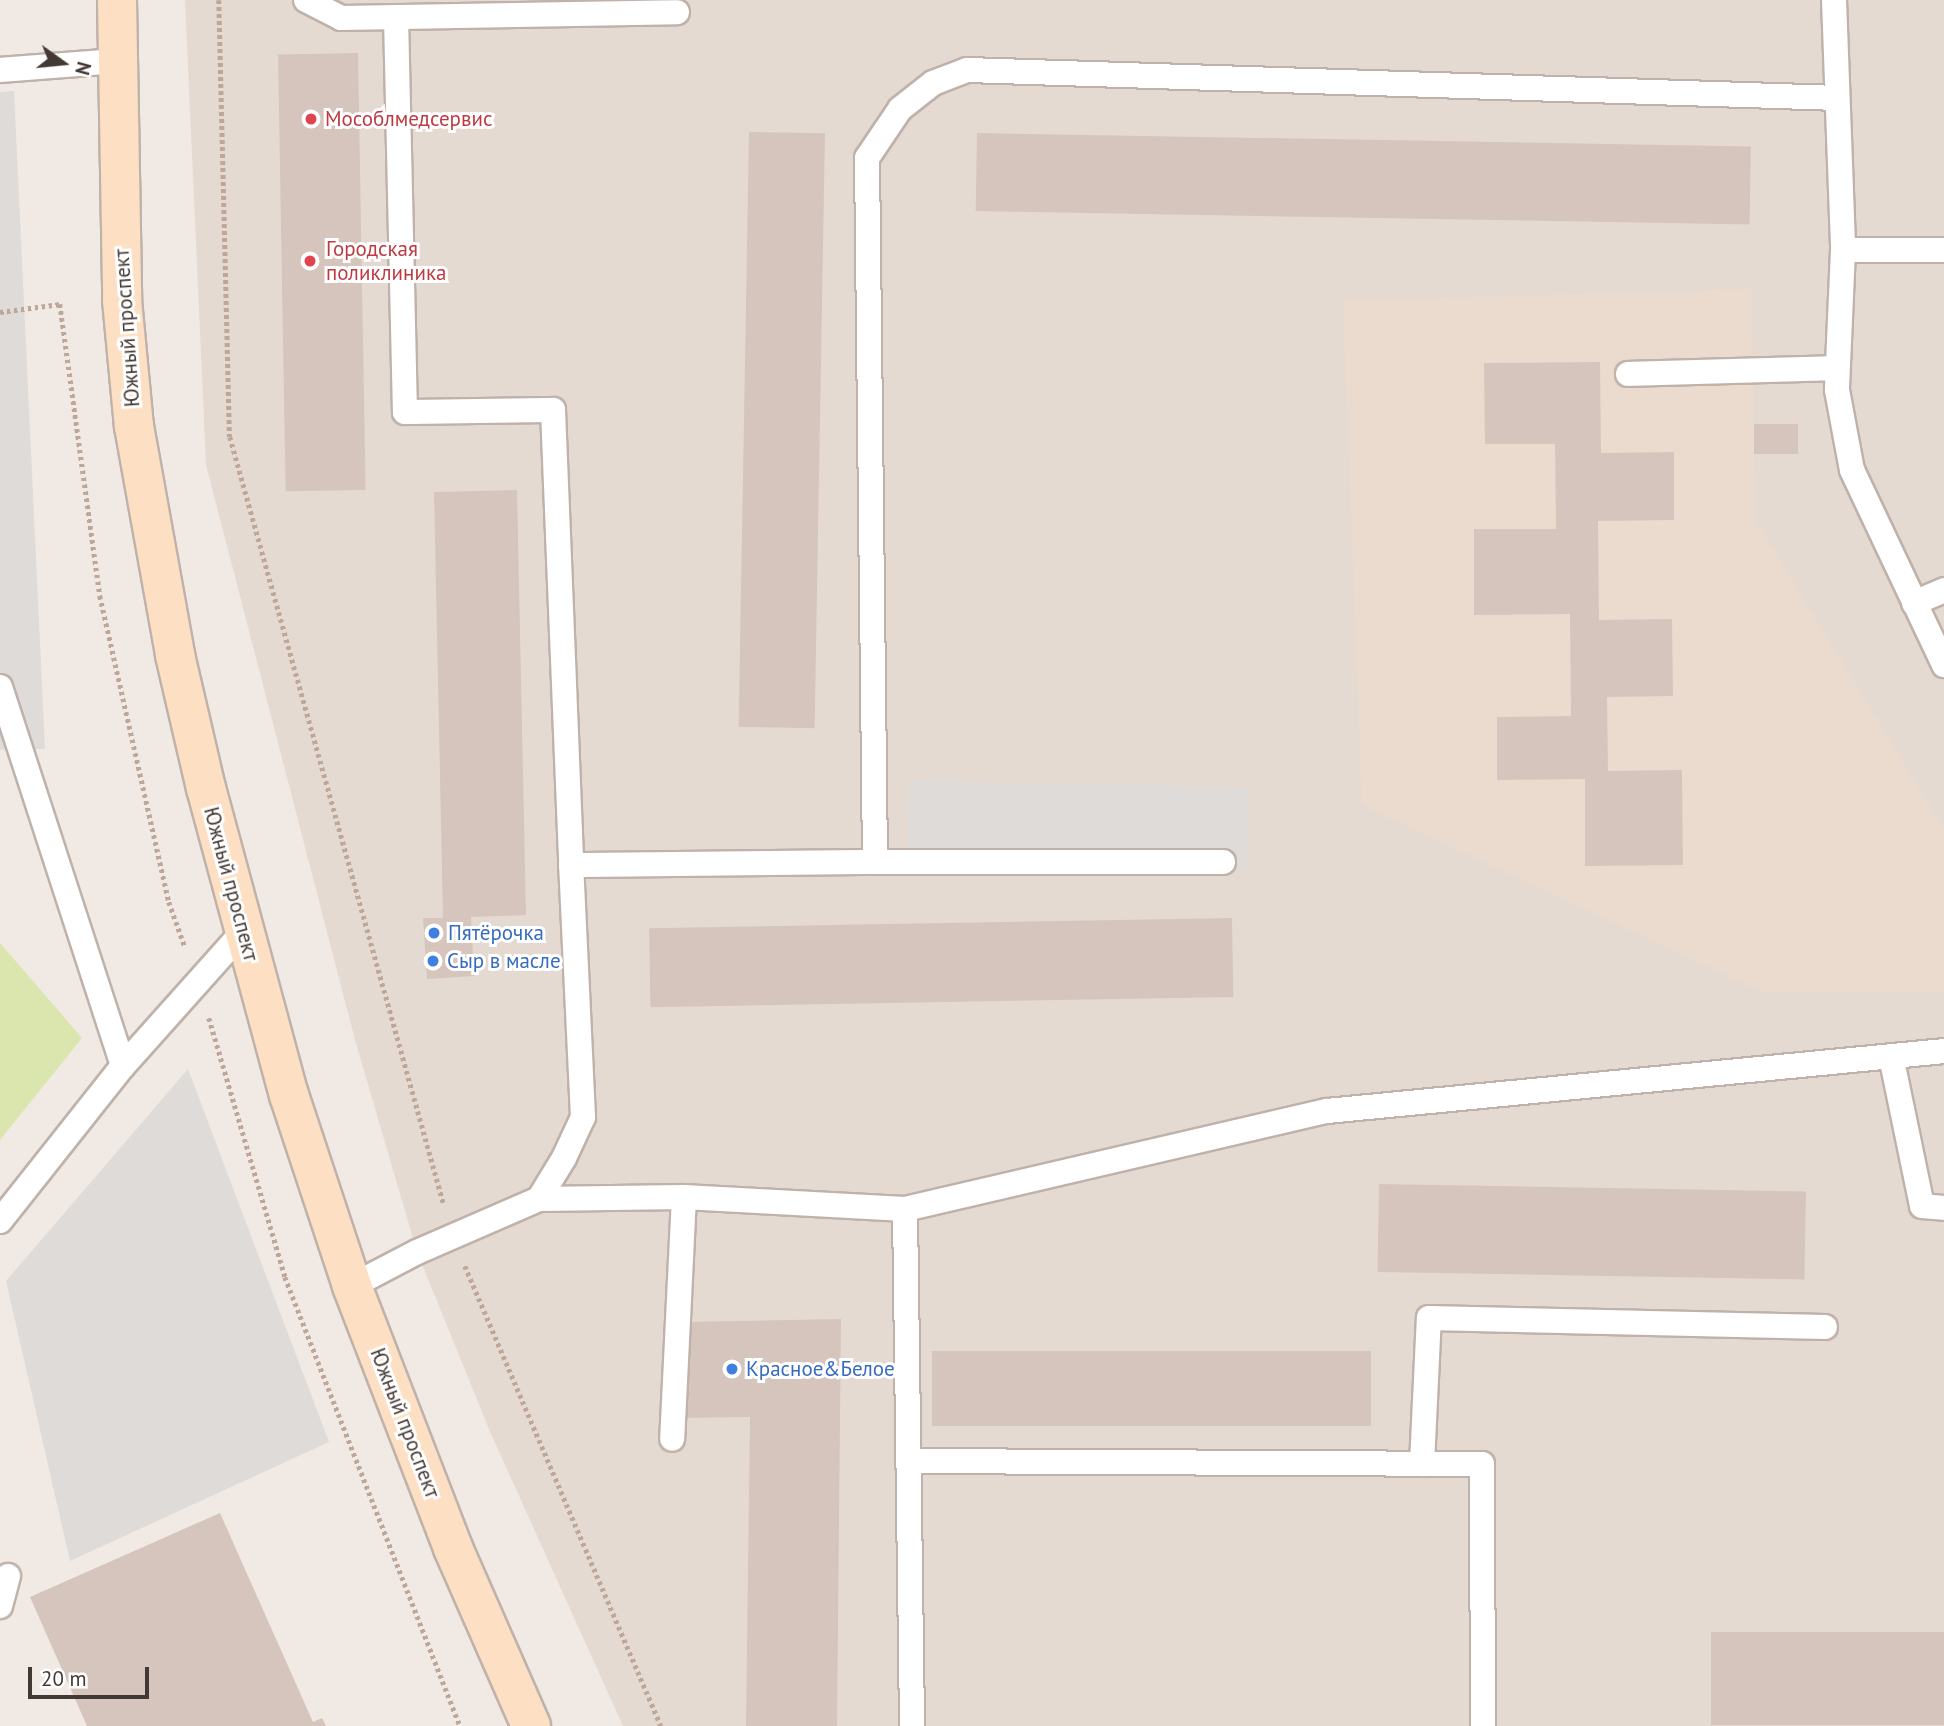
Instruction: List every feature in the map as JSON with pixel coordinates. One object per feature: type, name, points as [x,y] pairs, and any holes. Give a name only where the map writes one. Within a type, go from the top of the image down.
[{"type":"main road","name":"Южный проспект","points":[[117,0],[122,300],[134,426],[175,655],[243,932],[289,1095],[352,1286],[453,1548],[531,1726]]},
{"type":"lane","points":[[306,0],[341,18],[677,12]]},
{"type":"lane","points":[[1834,0],[1843,250],[1836,390],[1852,470],[1944,665]]},
{"type":"lane","points":[[396,17],[405,412],[553,411],[583,1117],[540,1199]]},
{"type":"lane","points":[[0,70],[118,61]]},
{"type":"lane","points":[[875,862],[867,158],[900,109],[933,83],[967,70],[1837,99]]},
{"type":"lane","points":[[1843,250],[1944,250]]},
{"type":"lane","points":[[1628,374],[1838,368]]},
{"type":"lane","points":[[1914,603],[1944,590]]},
{"type":"lane","points":[[0,687],[123,1066]]},
{"type":"lane","points":[[571,865],[1223,862]]},
{"type":"lane","points":[[0,1221],[123,1066],[243,932]]},
{"type":"lane","points":[[352,1286],[453,1236],[540,1199],[684,1197],[905,1209],[1327,1111],[1944,1051]]},
{"type":"lane","points":[[1891,1056],[1923,1206],[1944,1208]]},
{"type":"lane","points":[[673,1439],[684,1197]]},
{"type":"lane","points":[[905,1209],[912,1726]]},
{"type":"lane","points":[[1422,1464],[1429,1318],[1825,1327]]},
{"type":"lane","points":[[908,1461],[1482,1464],[1483,1726]]},
{"type":"lane","points":[[0,1606],[8,1576]]},
{"type":"path","points":[[219,0],[230,437],[453,1236],[661,1726]]},
{"type":"shaded area","points":[[185,0],[1944,0],[1944,1726],[623,1726],[491,1434],[417,1252],[355,1040],[206,465]]},
{"type":"shaded area","points":[[14,91],[45,749],[0,750],[0,92]]},
{"type":"shaded area","points":[[1751,289],[1756,521],[1944,829],[1944,992],[1764,993],[1362,805],[1343,301]]},
{"type":"shaded area","points":[[910,781],[1248,787],[1246,870],[909,864]]},
{"type":"shaded area","points":[[188,1069],[329,1442],[70,1561],[6,1281]]},
{"type":"green space","points":[[0,943],[82,1038],[0,1140]]},
{"type":"building","points":[[358,53],[366,490],[286,491],[278,54]]},
{"type":"building","points":[[749,132],[825,133],[815,728],[739,727]]},
{"type":"building","points":[[977,133],[1751,147],[1750,224],[976,211]]},
{"type":"building","points":[[1600,362],[1601,453],[1674,452],[1674,520],[1598,521],[1599,620],[1672,619],[1673,696],[1607,697],[1608,771],[1682,770],[1683,865],[1585,866],[1585,779],[1497,780],[1497,717],[1571,716],[1570,614],[1474,615],[1474,529],[1556,529],[1555,444],[1485,444],[1484,363]]},
{"type":"building","points":[[1754,424],[1798,424],[1798,454],[1754,454]]},
{"type":"building","points":[[517,490],[526,915],[471,917],[474,976],[427,979],[423,918],[443,918],[434,492]]},
{"type":"building","points":[[1232,918],[1233,997],[650,1007],[649,928]]},
{"type":"building","points":[[1379,1184],[1806,1191],[1804,1279],[1377,1272]]},
{"type":"building","points":[[841,1319],[837,1726],[746,1726],[750,1417],[681,1418],[680,1322]]},
{"type":"building","points":[[932,1351],[1371,1351],[1371,1426],[932,1426]]},
{"type":"building","points":[[220,1513],[313,1722],[322,1718],[326,1726],[87,1726],[30,1597]]},
{"type":"building","points":[[1711,1632],[1944,1632],[1944,1725],[1711,1725]]},
{"type":"place","name":"Мособлмедсервис","points":[[311,119]]},
{"type":"place","name":"Городская поликлиника","points":[[310,261]]},
{"type":"place","name":"Пятёрочка","points":[[434,933]]},
{"type":"place","name":"Сыр в масле","points":[[433,961]]},
{"type":"place","name":"Красное&Белое","points":[[732,1369]]}]
